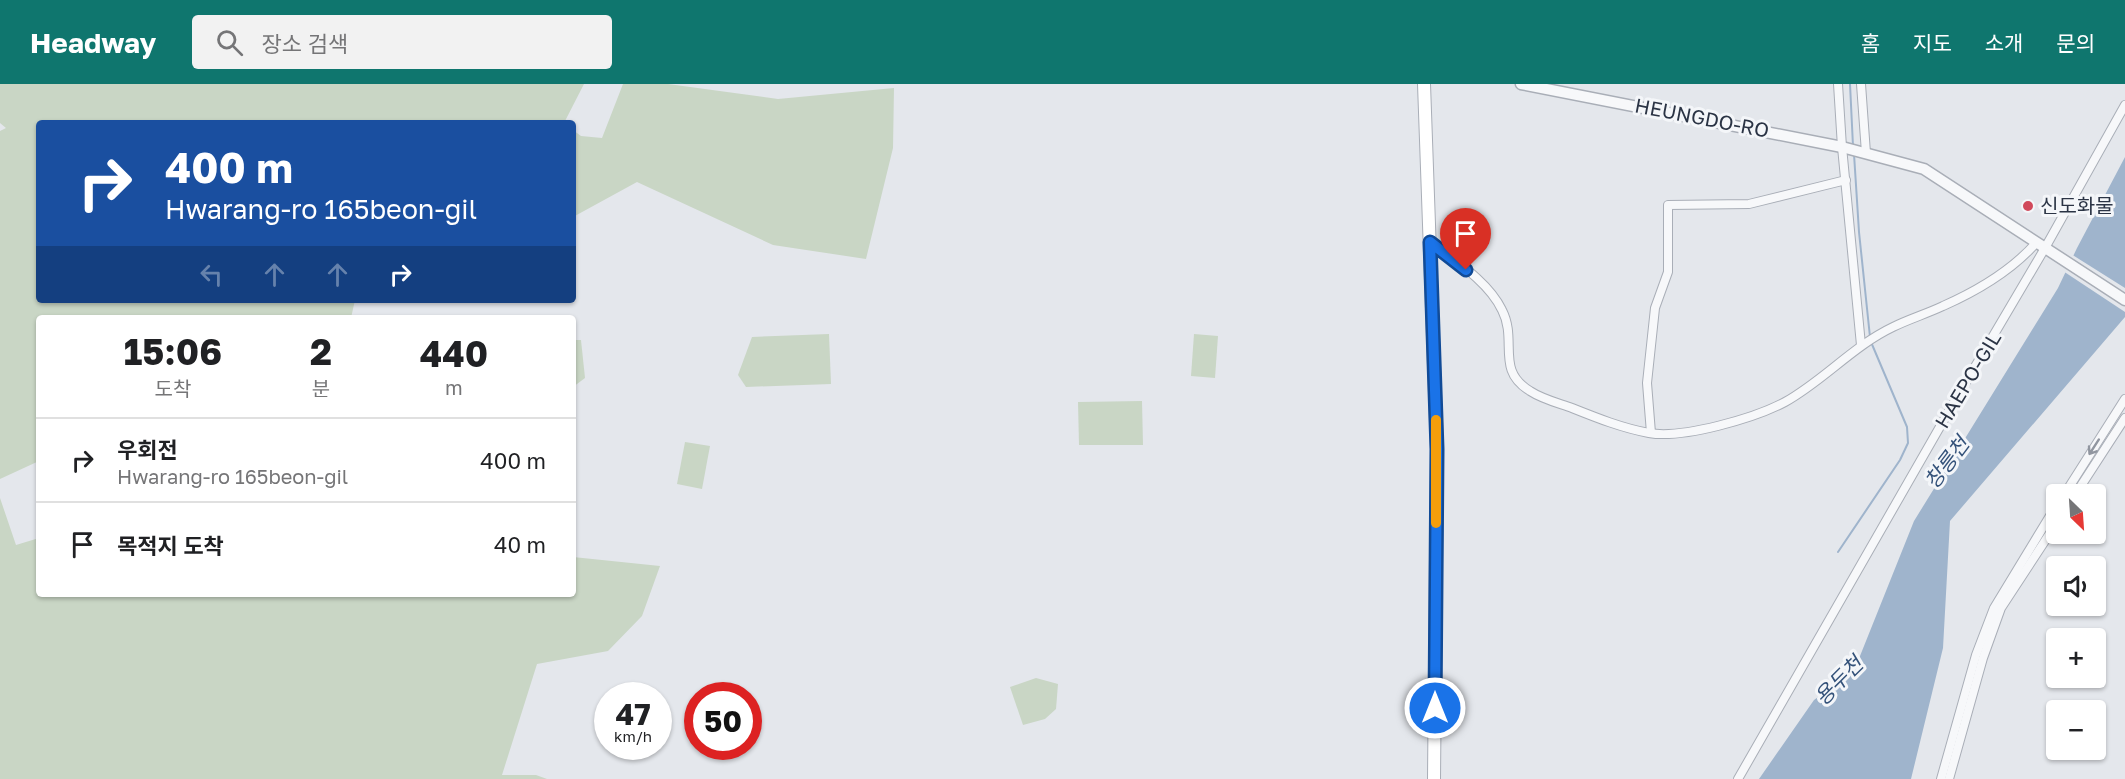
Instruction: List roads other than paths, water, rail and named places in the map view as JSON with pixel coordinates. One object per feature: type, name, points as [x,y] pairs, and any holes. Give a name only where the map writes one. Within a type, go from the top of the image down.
[{"type":"main road","points":[[1424,84],[1437,449],[1434,779]]},
{"type":"street","name":"HEUNGDO-RO","points":[[1521,84],[1864,152]]},
{"type":"street","points":[[1838,84],[1864,343]]},
{"type":"street","points":[[1861,84],[1864,152],[1924,169],[2125,300]]},
{"type":"street","name":"HAEPO-GIL","points":[[1738,779],[2045,248],[2125,105]]},
{"type":"street","points":[[1651,433],[1647,382],[1655,308],[1668,272],[1668,205],[1749,204],[1846,180]]},
{"type":"street","points":[[1430,242],[1476,278],[1491,293],[1503,311],[1509,335],[1511,372],[1518,382],[1531,392],[1607,422],[1651,433],[1675,434],[1763,412],[1786,401],[1864,343],[1892,327],[1943,306],[1986,284],[2022,258],[2045,248]]},
{"type":"street","points":[[2071,484],[2125,399]]},
{"type":"street","points":[[2082,484],[2125,418]]},
{"type":"street","points":[[1941,779],[1976,654],[1994,608],[2046,522]]},
{"type":"street","points":[[1949,779],[1983,658],[2001,608],[2046,539]]},
{"type":"water","points":[[2125,157],[2125,317],[1950,521],[1943,648],[1911,779],[1759,779],[1814,700],[1854,671],[1914,521],[2058,288]]},
{"type":"waterway","points":[[1850,84],[1853,146]]},
{"type":"waterway","points":[[1854,154],[1859,232],[1870,337]]},
{"type":"waterway","points":[[1838,552],[1900,460],[1908,443],[1907,427],[1871,342]]},
{"type":"place","name":"신도화물","points":[[2028,206]]},
{"type":"water label","name":"창릉천","points":[[1947,463]]},
{"type":"water label","name":"용두천","points":[[1839,681]]}]
